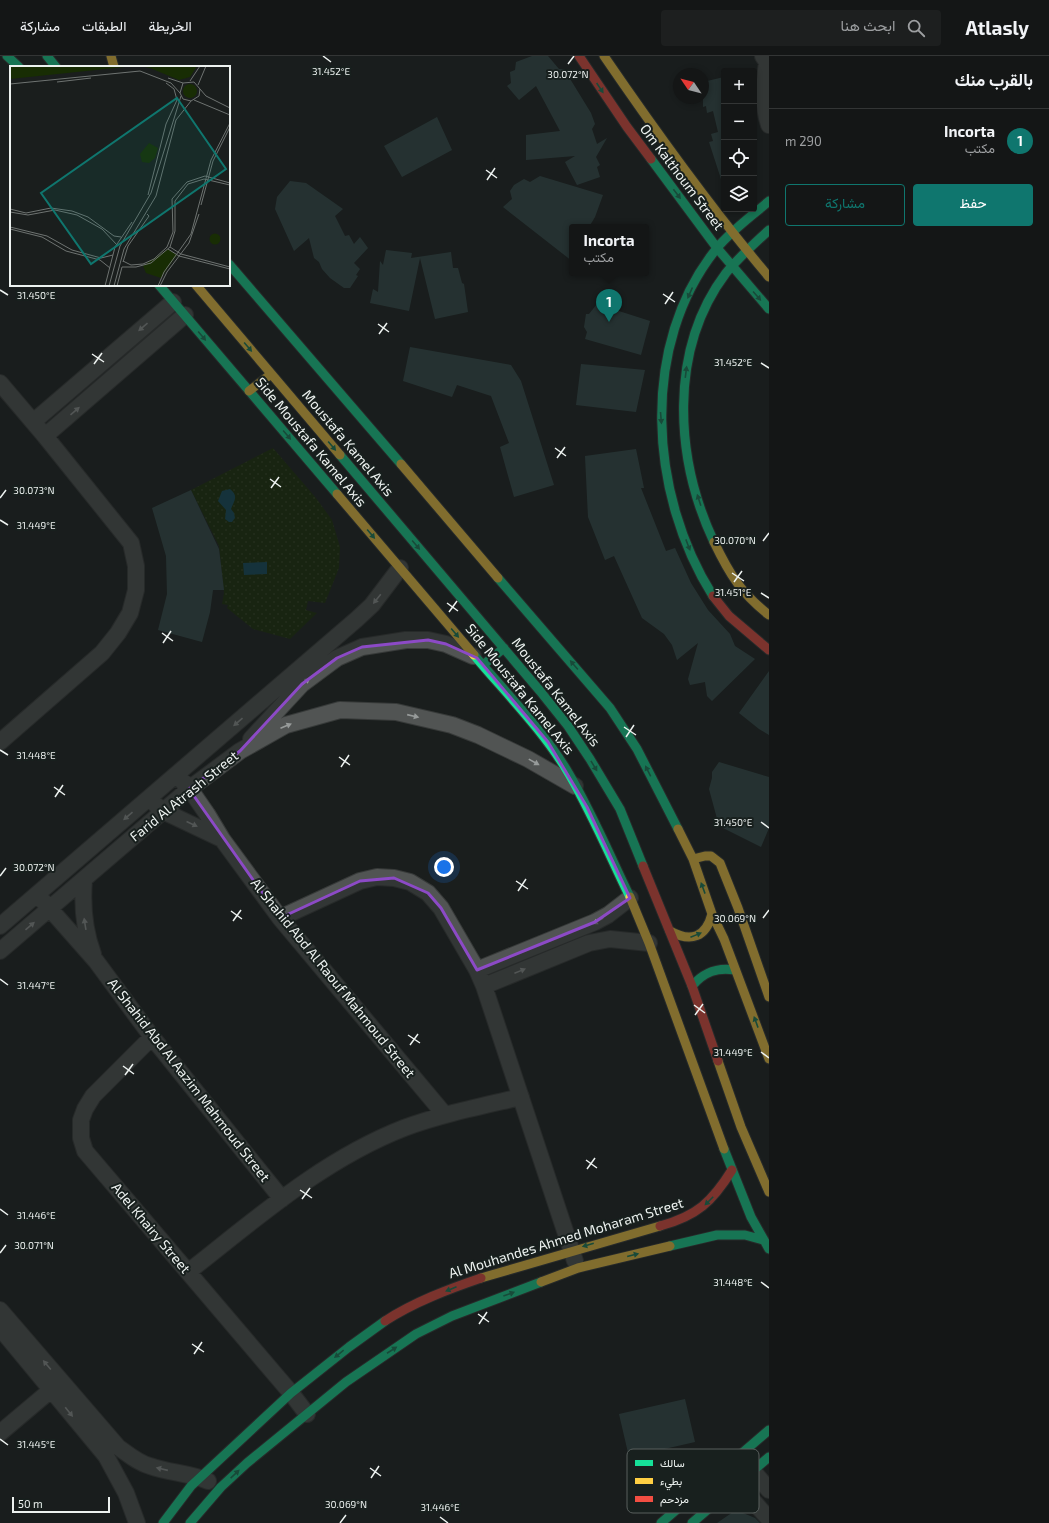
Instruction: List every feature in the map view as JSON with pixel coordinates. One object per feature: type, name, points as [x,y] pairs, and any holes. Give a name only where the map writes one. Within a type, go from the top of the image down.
[{"type":"street","points":[[7,56],[18,66]]},
{"type":"street","points":[[47,56],[55,66]]},
{"type":"street","points":[[111,56],[114,66]]},
{"type":"street","name":"Om Kalthoum Street","points":[[579,56],[627,127],[717,248],[769,309]]},
{"type":"street","name":"Om Kalthoum Street","points":[[604,56],[643,114],[732,232],[769,277]]},
{"type":"street","points":[[766,60],[763,89],[766,116],[769,125]]},
{"type":"street","points":[[769,201],[732,232],[717,248],[694,284],[676,323],[665,365],[660,408],[670,489],[681,526],[696,564],[719,603],[737,623],[769,650]]},
{"type":"street","points":[[769,230],[747,249],[731,266],[716,288],[695,332],[686,369],[683,407],[693,481],[704,516],[718,552],[741,589],[769,615]]},
{"type":"street","name":"Moustafa Kamel Axis","points":[[230,265],[610,708],[637,749],[693,859],[712,914],[724,939],[769,1059]]},
{"type":"street","points":[[702,271],[710,271],[716,276],[718,284],[716,288]]},
{"type":"street","name":"Side Moustafa Kamel Axis","points":[[160,286],[548,742],[565,768],[587,807],[630,898],[649,943],[732,1170],[751,1217],[769,1249]]},
{"type":"street","name":"Moustafa Kamel Axis","points":[[197,286],[540,691],[568,726],[590,759],[620,809],[692,986],[741,1127],[769,1192]]},
{"type":"street","points":[[33,422],[173,302]]},
{"type":"street","points":[[45,436],[185,315]]},
{"type":"street","points":[[249,391],[271,374]]},
{"type":"street","points":[[0,383],[45,436],[131,543],[136,566],[136,590],[130,613],[118,633],[102,653],[0,742]]},
{"type":"street","name":"Farid Al Atrash Street","points":[[0,926],[357,620],[372,605],[400,568]]},
{"type":"street","points":[[240,751],[302,684],[337,658],[362,647],[406,640],[428,640],[446,644],[480,662],[504,648]]},
{"type":"street","name":"Farid Al Atrash Street","points":[[0,951],[189,789],[240,751],[286,725],[340,710],[396,712],[452,725],[478,735],[528,759],[576,787]]},
{"type":"street","name":"Al Shahid Abd Al Raouf Mahmoud Street","points":[[172,779],[184,782],[207,814],[222,839],[280,918],[445,1115]]},
{"type":"street","points":[[154,794],[156,805],[163,811]]},
{"type":"street","name":"Al Shahid Abd Al Raouf Mahmoud Street","points":[[163,811],[222,839]]},
{"type":"street","points":[[693,859],[712,856],[720,863],[769,997]]},
{"type":"street","points":[[280,918],[360,881],[377,877],[394,878],[410,882],[428,893],[441,908],[477,970],[484,986],[578,1268]]},
{"type":"street","name":"Al Shahid Abd Al Aazim Mahmoud Street","points":[[84,880],[82,896],[85,924],[90,946],[96,961]]},
{"type":"street","name":"Al Shahid Abd Al Aazim Mahmoud Street","points":[[37,894],[96,961],[152,1037],[282,1199]]},
{"type":"street","points":[[477,970],[596,922],[630,898]]},
{"type":"street","points":[[670,931],[677,936],[685,938],[693,937],[700,934],[709,925],[712,914]]},
{"type":"street","points":[[484,986],[589,943],[610,939],[649,943]]},
{"type":"street","points":[[692,986],[703,974],[710,970],[718,968],[735,970]]},
{"type":"street","name":"Adel Khairy Street","points":[[152,1037],[93,1096],[85,1109],[81,1120],[81,1138],[85,1151],[291,1393],[307,1414]]},
{"type":"street","points":[[188,1272],[282,1199],[331,1165],[365,1146],[404,1128],[445,1115],[521,1097]]},
{"type":"street","name":"Al Mouhandes Ahmed Moharam Street","points":[[163,1523],[191,1486],[291,1393],[349,1346],[386,1320],[411,1306],[455,1287],[495,1273],[670,1223],[691,1215],[702,1208],[712,1198],[732,1170]]},
{"type":"street","points":[[190,1523],[221,1488],[247,1463],[346,1382],[416,1334],[452,1316],[578,1268],[717,1235],[745,1235],[763,1240]]},
{"type":"street","points":[[0,1310],[56,1385],[112,1452],[137,1523]]},
{"type":"street","points":[[0,1328],[56,1385]]},
{"type":"street","points":[[0,1433],[56,1385]]},
{"type":"street","points":[[752,1449],[761,1442],[769,1430]]},
{"type":"street","points":[[112,1452],[133,1458],[149,1466],[200,1478],[221,1488]]},
{"type":"street","points":[[759,1466],[769,1457]]},
{"type":"street","points":[[759,1478],[769,1490]]},
{"type":"street","points":[[759,1508],[769,1519]]},
{"type":"street","points":[[661,1523],[673,1513]]},
{"type":"street","points":[[692,1523],[704,1513]]},
{"type":"highlighted area","points":[[428,640],[446,644],[477,658],[548,742],[587,807],[630,898],[595,922],[477,970],[441,908],[428,893],[394,878],[360,881],[280,918],[189,789],[240,751],[302,684],[337,658],[362,647]]},
{"type":"green space","points":[[273,448],[316,498],[332,520],[340,547],[339,568],[325,603],[308,601],[306,610],[317,613],[290,639],[253,629],[227,608],[228,605],[222,604],[224,593],[219,546],[191,490]]},
{"type":"water","points":[[230,489],[235,496],[231,509],[235,518],[232,522],[225,519],[226,510],[218,501],[222,491]]},
{"type":"water","points":[[267,562],[267,574],[244,575],[243,563]]},
{"type":"building","points":[[532,56],[548,56],[559,69],[564,69],[591,113],[595,124],[592,129],[597,144],[607,138],[596,157],[600,165],[597,167],[600,177],[577,185],[565,162],[575,156],[526,160],[526,135],[560,131],[536,86],[519,100],[507,86],[511,83],[510,72],[515,70],[516,62]]},
{"type":"building","points":[[721,78],[721,179],[709,142],[713,141],[711,134],[718,132],[713,111],[707,113],[706,106],[703,107],[703,104],[709,104],[709,81]]},
{"type":"building","points":[[437,117],[452,150],[402,177],[384,146]]},
{"type":"building","points":[[540,176],[603,195],[591,224],[569,224],[569,259],[503,207],[512,199],[510,191],[514,185],[524,179],[530,182]]},
{"type":"building","points":[[290,181],[306,183],[343,209],[335,216],[345,236],[349,235],[354,244],[360,237],[368,248],[354,263],[360,269],[356,275],[358,276],[350,288],[344,288],[330,278],[322,269],[319,262],[314,258],[309,238],[294,251],[275,209],[277,197]]},
{"type":"building","points":[[386,250],[412,253],[411,258],[451,252],[453,268],[458,268],[462,283],[464,284],[468,312],[435,319],[420,258],[409,311],[370,303],[373,289],[378,292],[380,261],[383,265]]},
{"type":"building","points":[[597,304],[650,321],[641,355],[585,339],[587,332],[584,327],[586,314],[589,314]]},
{"type":"building","points":[[410,347],[511,365],[521,381],[554,485],[514,497],[500,447],[509,443],[491,396],[457,385],[452,397],[403,381]]},
{"type":"building","points":[[581,364],[645,370],[636,412],[576,405]]},
{"type":"building","points":[[636,449],[644,488],[641,488],[666,551],[675,548],[691,583],[708,610],[730,634],[735,646],[755,659],[712,701],[707,696],[705,682],[690,685],[688,679],[698,643],[677,660],[672,645],[664,634],[642,618],[614,556],[605,560],[588,517],[585,456]]},
{"type":"building","points":[[191,490],[219,549],[224,590],[213,590],[210,612],[202,642],[158,630],[167,594],[166,556],[152,508]]},
{"type":"building","points":[[769,671],[769,735],[739,713]]},
{"type":"building","points":[[719,762],[769,777],[769,828],[761,847],[719,826],[709,789],[712,772]]},
{"type":"building","points":[[685,1399],[695,1442],[664,1449],[627,1449],[619,1414]]},
{"type":"building","points":[[732,1513],[743,1513],[755,1518],[760,1523],[717,1523]]},
{"type":"traffic: fast","points":[[7,56],[18,66]]},
{"type":"traffic: fast","points":[[47,56],[55,66]]},
{"type":"traffic: fast","points":[[651,159],[717,248],[769,309]]},
{"type":"traffic: fast","points":[[713,596],[692,556],[676,513],[666,467],[662,420],[665,374],[674,329],[692,286],[723,241],[769,201]]},
{"type":"traffic: fast","points":[[714,542],[701,510],[691,476],[685,441],[684,405],[686,370],[694,336],[707,303],[726,273],[741,256],[769,230]]},
{"type":"traffic: fast","points":[[230,265],[401,464]]},
{"type":"traffic: fast","points":[[160,286],[337,494]]},
{"type":"traffic: fast","points":[[340,455],[568,726],[620,809],[643,866]]},
{"type":"traffic: fast","points":[[498,578],[610,708],[637,749],[678,829]]},
{"type":"traffic: fast","points":[[483,665],[504,648]]},
{"type":"traffic: fast","points":[[474,655],[537,728],[559,758],[601,835],[630,897]]},
{"type":"traffic: fast","points":[[692,986],[701,977],[711,972],[722,969],[735,970]]},
{"type":"traffic: fast","points":[[724,1149],[751,1217],[769,1249]]},
{"type":"traffic: fast","points":[[670,1246],[717,1235],[745,1235],[763,1240]]},
{"type":"traffic: fast","points":[[190,1523],[221,1487],[247,1463],[346,1382],[416,1334],[452,1316],[541,1282]]},
{"type":"traffic: fast","points":[[163,1523],[191,1486],[291,1393],[349,1347],[385,1321]]},
{"type":"traffic: fast","points":[[747,1449],[769,1430]]},
{"type":"traffic: fast","points":[[759,1466],[769,1457]]},
{"type":"traffic: fast","points":[[661,1523],[673,1513]]},
{"type":"traffic: fast","points":[[692,1523],[704,1513]]},
{"type":"traffic: slow","points":[[111,56],[114,66]]},
{"type":"traffic: slow","points":[[604,56],[684,169],[747,251],[769,277]]},
{"type":"traffic: slow","points":[[197,286],[340,455]]},
{"type":"traffic: slow","points":[[249,391],[271,374]]},
{"type":"traffic: slow","points":[[401,464],[498,578]]},
{"type":"traffic: slow","points":[[337,494],[474,655]]},
{"type":"traffic: slow","points":[[714,542],[737,583],[751,599],[769,615]]},
{"type":"traffic: slow","points":[[678,829],[693,859],[712,914],[724,939],[769,1059]]},
{"type":"traffic: slow","points":[[693,859],[711,856],[720,863],[738,908],[769,997]]},
{"type":"traffic: slow","points":[[630,897],[649,943],[724,1149]]},
{"type":"traffic: slow","points":[[670,931],[685,937],[697,936],[706,928],[712,914]]},
{"type":"traffic: slow","points":[[718,1061],[741,1127],[769,1192]]},
{"type":"traffic: slow","points":[[481,1278],[660,1226]]},
{"type":"traffic: slow","points":[[541,1282],[578,1268],[670,1246]]},
{"type":"traffic: jam","points":[[579,56],[627,127],[651,159]]},
{"type":"traffic: jam","points":[[713,596],[729,616],[769,650]]},
{"type":"traffic: jam","points":[[643,866],[692,986],[718,1061]]},
{"type":"traffic: jam","points":[[660,1226],[684,1218],[702,1206],[718,1191],[732,1170]]},
{"type":"traffic: jam","points":[[385,1321],[396,1314],[444,1291],[481,1278]]},
{"type":"place","name":"Incorta","points":[[609,322]]}]
